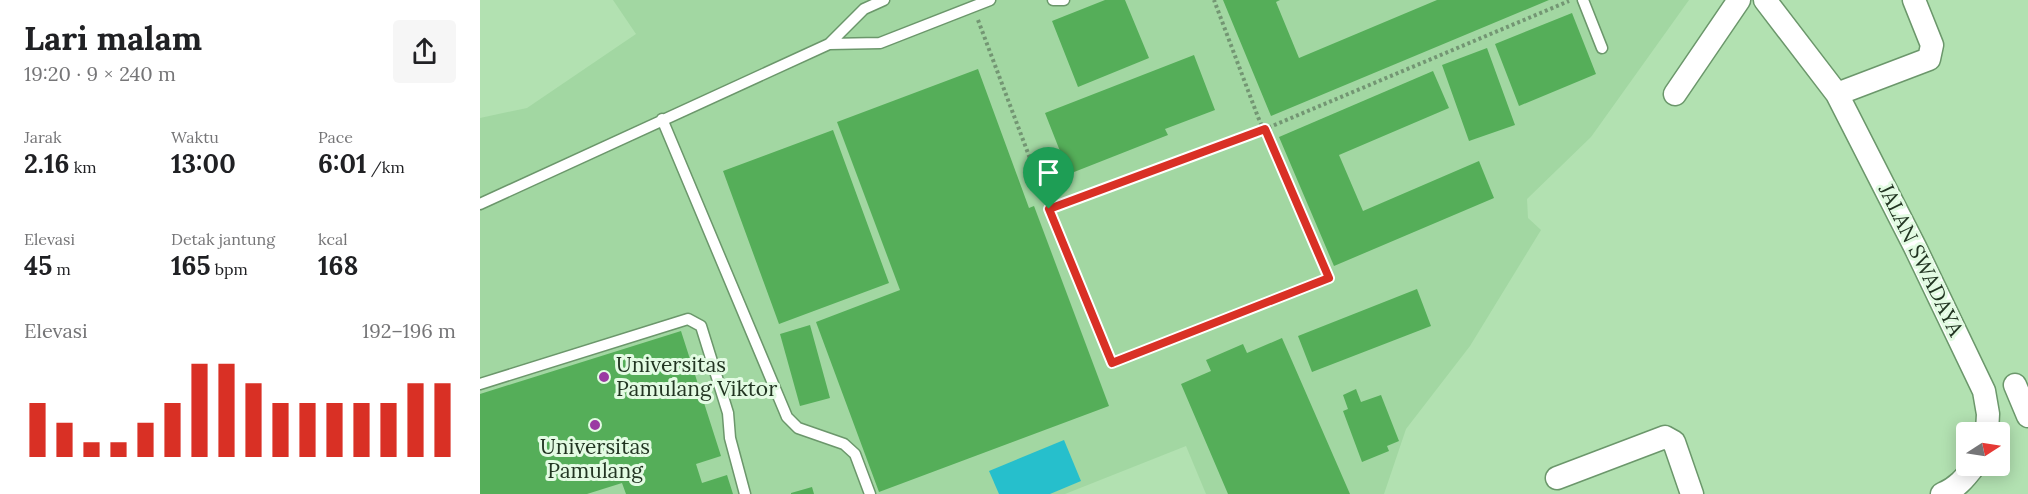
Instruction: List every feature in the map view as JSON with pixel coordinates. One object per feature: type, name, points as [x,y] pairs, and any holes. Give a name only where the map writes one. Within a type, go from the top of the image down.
[{"type":"street","points":[[1675,94],[1739,0]]},
{"type":"street","name":"JALAN SWADAYA","points":[[1765,0],[1837,94],[1915,247],[1984,391],[1988,422]]},
{"type":"street","points":[[1837,94],[1929,59],[1932,45],[1914,0]]},
{"type":"street","points":[[2015,385],[2028,416]]},
{"type":"street","points":[[1557,478],[1665,437],[1674,442],[1692,494]]},
{"type":"street","points":[[1942,494],[1952,490],[1967,476]]},
{"type":"lane","points":[[480,204],[830,44],[864,9],[884,0]]},
{"type":"lane","points":[[830,44],[880,44],[990,0]]},
{"type":"lane","points":[[1053,0],[1064,0]]},
{"type":"lane","points":[[1583,0],[1602,48]]},
{"type":"lane","points":[[662,119],[787,417],[798,428],[844,444],[855,454],[870,494]]},
{"type":"lane","points":[[480,384],[688,319],[701,326],[728,413],[729,438],[745,494]]},
{"type":"path","points":[[973,7],[1049,209],[1112,363],[1329,278],[1265,129],[1214,0]]},
{"type":"path","points":[[1049,209],[1265,129],[1570,0]]},
{"type":"shaded area","points":[[613,0],[1689,0],[1591,137],[1527,199],[1528,218],[1541,230],[1470,346],[1406,429],[1384,494],[1206,494],[1186,446],[1065,494],[480,494],[480,118],[527,108],[636,34]]},
{"type":"water","points":[[1064,440],[1081,481],[1050,494],[999,494],[989,471]]},
{"type":"building","points":[[1105,0],[1125,0],[1149,58],[1078,87],[1052,21]]},
{"type":"building","points":[[1223,0],[1280,0],[1276,2],[1299,58],[1437,0],[1549,0],[1271,116]]},
{"type":"building","points":[[1572,13],[1596,74],[1519,106],[1495,44]]},
{"type":"building","points":[[1487,48],[1515,125],[1469,141],[1442,65]]},
{"type":"building","points":[[1194,55],[1215,110],[1165,129],[1168,135],[1069,174],[1045,113]]},
{"type":"building","points":[[978,69],[1029,208],[1034,206],[1109,406],[879,492],[816,322],[900,290],[837,122]]},
{"type":"building","points":[[1433,71],[1449,108],[1339,155],[1363,211],[1479,161],[1494,198],[1334,266],[1279,137]]},
{"type":"building","points":[[833,130],[889,283],[779,324],[723,171]]},
{"type":"building","points":[[1417,289],[1431,326],[1312,372],[1298,336]]},
{"type":"building","points":[[810,325],[830,398],[800,406],[780,334]]},
{"type":"building","name":"Universitas Pamulang","points":[[681,331],[721,456],[696,464],[702,483],[727,475],[733,494],[626,494],[622,483],[587,494],[480,494],[480,394]]},
{"type":"building","points":[[1282,338],[1350,494],[1228,494],[1181,384],[1211,371],[1206,360],[1243,344],[1247,353]]},
{"type":"building","points":[[1356,389],[1361,402],[1381,395],[1399,441],[1387,446],[1389,451],[1362,462],[1343,411],[1348,409],[1343,395]]},
{"type":"building","points":[[812,487],[814,494],[791,494],[791,493]]},
{"type":"place","name":"Universitas Pamulang Viktor","points":[[604,377]]},
{"type":"place","name":"Universitas Pamulang","points":[[595,425]]},
{"type":"route","points":[[1265,129],[1329,278],[1112,363],[1049,209],[1265,129]]}]
